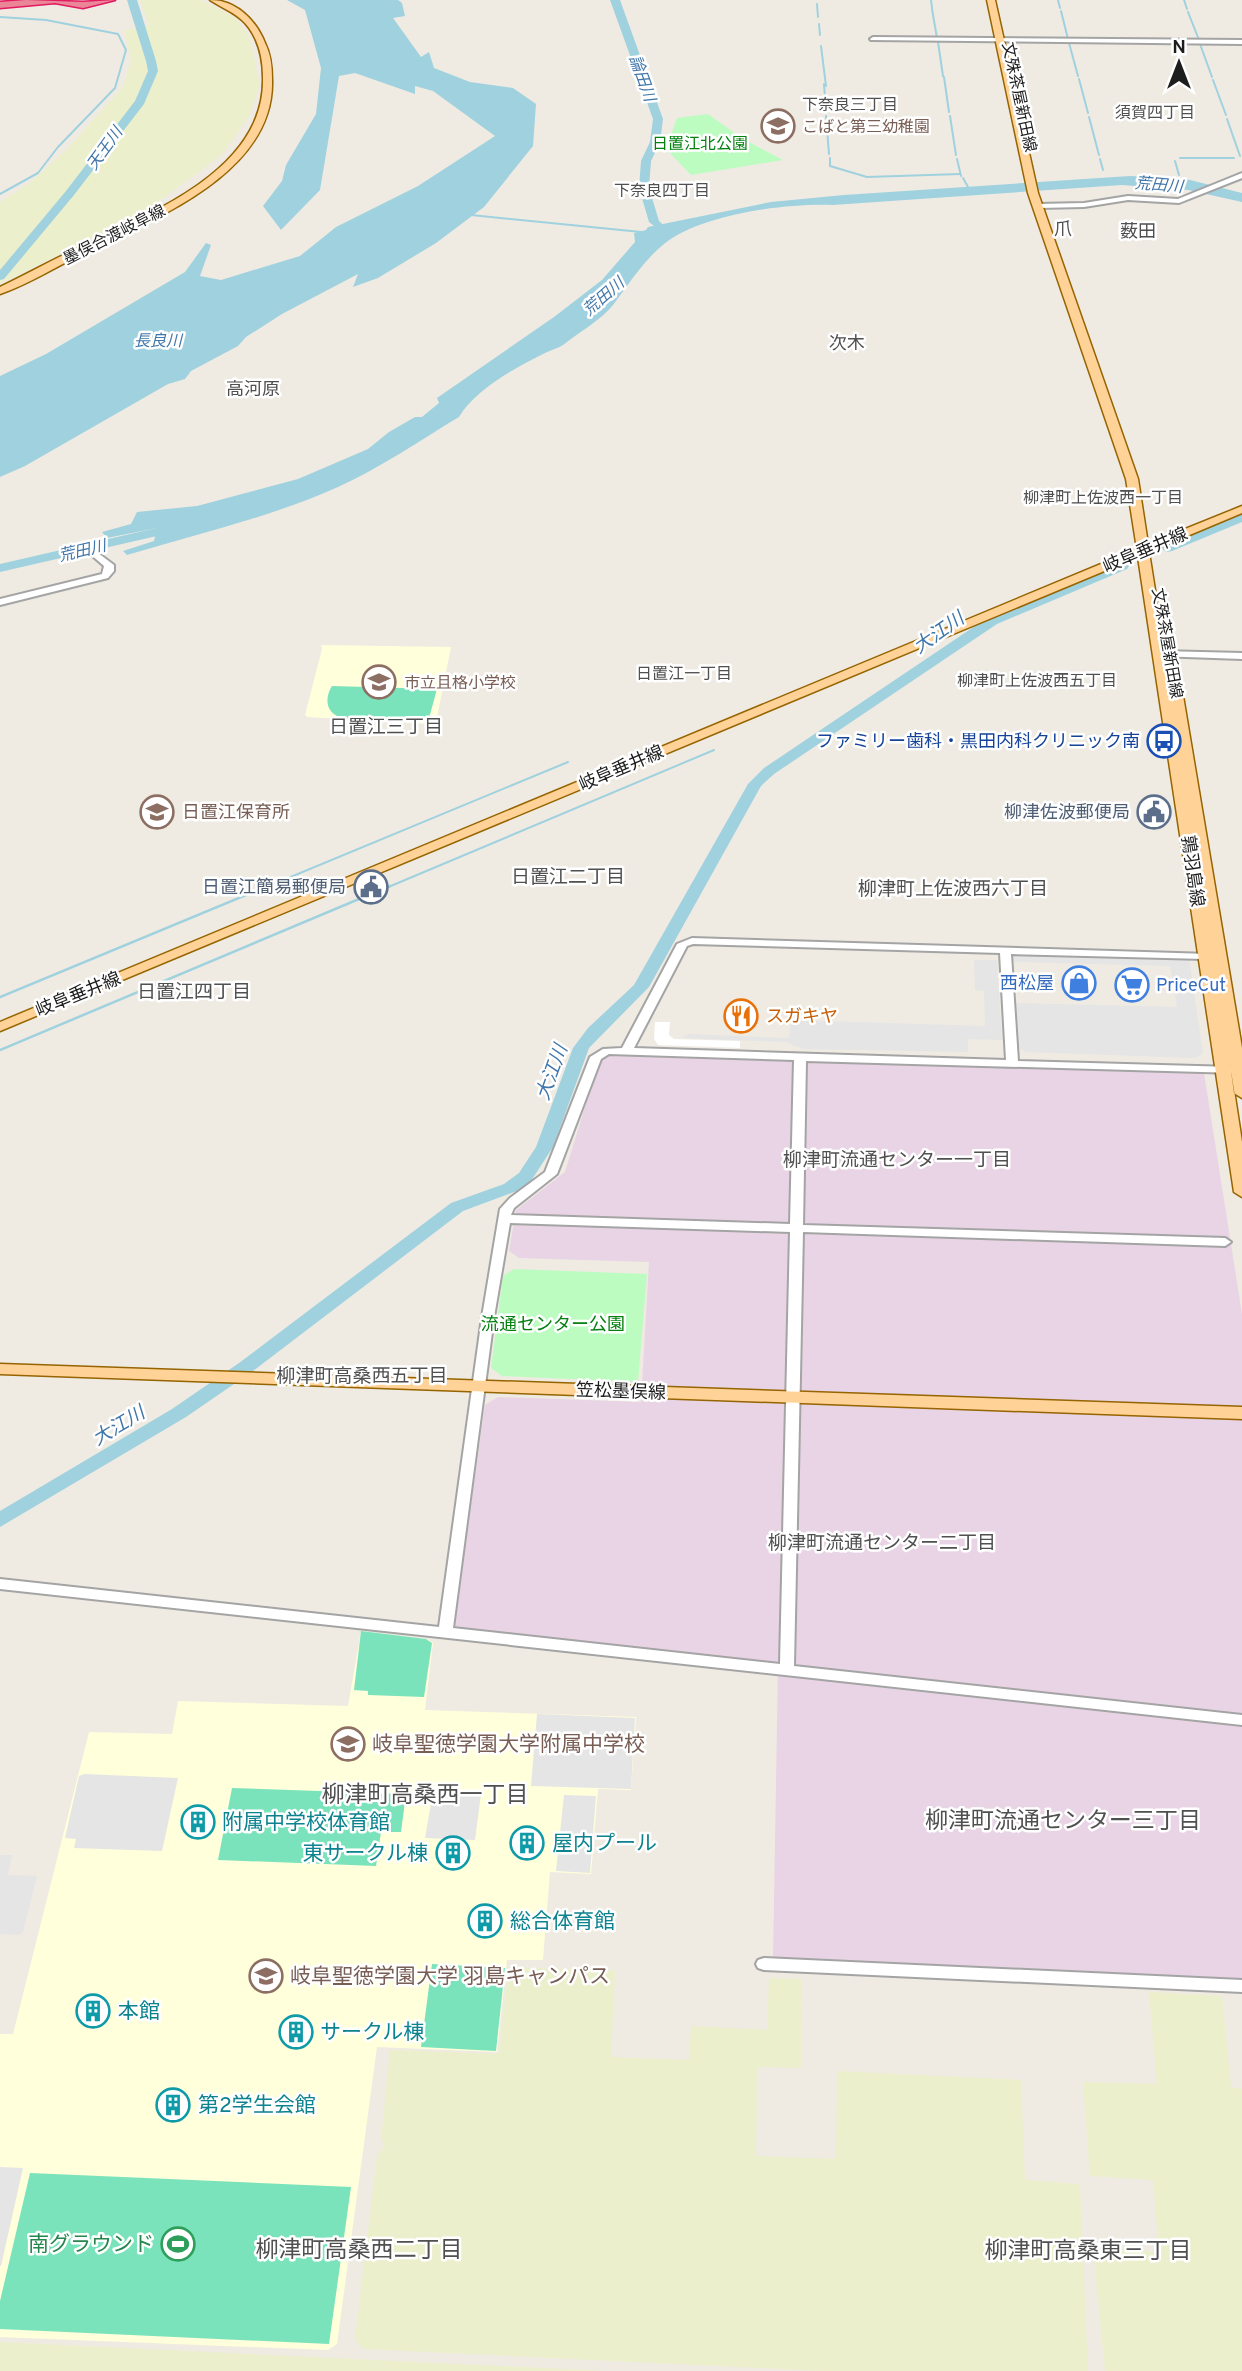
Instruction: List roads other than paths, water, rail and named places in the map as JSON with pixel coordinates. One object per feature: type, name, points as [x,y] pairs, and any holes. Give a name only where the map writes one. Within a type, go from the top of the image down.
[{"type":"highway","points":[[0,3],[20,0]]},
{"type":"highway","points":[[53,1],[59,0]]},
{"type":"highway","points":[[0,3],[53,1],[85,5],[110,0]]},
{"type":"main road","name":"墨俣合渡岐阜線","points":[[0,291],[125,232],[184,198],[227,166],[250,140],[264,117],[268,104],[270,87],[265,51],[253,26],[245,17],[235,9],[214,0]]},
{"type":"main road","name":"文殊茶屋新田線","points":[[991,0],[1004,41]]},
{"type":"main road","name":"文殊茶屋新田線","points":[[999,0],[1004,41],[1032,174],[1140,476],[1148,548]]},
{"type":"main road","name":"岐阜垂井線","points":[[0,1027],[1242,509]]},
{"type":"main road","name":"鶉羽島線","points":[[1148,548],[1166,654],[1205,956],[1231,1071],[1242,1192]]},
{"type":"main road","name":"文殊茶屋新田線","points":[[1166,654],[1231,1071],[1242,1093]]},
{"type":"main road","name":"笠松墨俣線","points":[[0,1369],[1242,1413]]},
{"type":"street","points":[[873,40],[1242,42]]},
{"type":"street","points":[[1043,209],[1128,198],[1179,201],[1242,175]]},
{"type":"street","points":[[0,602],[104,576],[109,571],[108,565],[94,553]]},
{"type":"street","points":[[1166,654],[1242,656]]},
{"type":"street","points":[[626,1051],[684,944],[692,940],[1205,956]]},
{"type":"street","points":[[1004,950],[1012,1064]]},
{"type":"street","points":[[445,1633],[506,1209],[510,1202],[539,1186],[551,1174],[596,1057],[607,1051],[626,1051],[1231,1071]]},
{"type":"street","points":[[787,1670],[800,1057]]},
{"type":"street","points":[[504,1219],[1225,1242]]},
{"type":"street","points":[[0,1584],[1242,1720]]},
{"type":"street","points":[[764,1964],[1242,1986]]},
{"type":"water","name":"長良川","points":[[287,0],[398,0],[402,3],[405,16],[393,18],[421,57],[429,52],[434,68],[470,82],[513,88],[536,104],[533,146],[484,207],[436,243],[378,278],[353,287],[358,274],[282,314],[246,337],[238,346],[191,371],[185,379],[168,384],[25,466],[0,477],[0,376],[46,354],[185,272],[206,243],[211,245],[200,276],[221,280],[300,256],[336,227],[418,186],[495,136],[433,91],[415,86],[415,94],[355,73],[339,76],[320,190],[281,230],[263,206],[282,181],[286,165],[316,114],[321,68],[305,10]]},
{"type":"water","points":[[1130,176],[1186,179],[1242,193],[1242,202],[1188,190],[1122,185],[792,206],[721,218],[699,225],[664,244],[643,265],[608,311],[596,321],[563,345],[497,380],[475,397],[459,417],[354,480],[313,498],[260,516],[127,555],[123,551],[154,541],[157,528],[107,538],[102,532],[131,524],[137,512],[197,506],[298,479],[368,449],[389,432],[415,417],[422,417],[439,403],[437,398],[554,317],[602,280],[635,242],[634,233],[648,227],[771,202]]},
{"type":"waterway","name":"天王川","points":[[0,277],[70,193],[140,102],[149,84],[153,71],[151,61],[132,0]]},
{"type":"waterway","name":"論田川","points":[[615,0],[658,119],[655,142],[646,161],[644,188],[654,222],[667,233]]},
{"type":"waterway","points":[[931,0],[932,8]]},
{"type":"waterway","points":[[1058,0],[1060,8]]},
{"type":"waterway","points":[[1184,0],[1187,9]]},
{"type":"waterway","points":[[817,4],[818,17]]},
{"type":"waterway","points":[[932,9],[937,38]]},
{"type":"waterway","points":[[1061,11],[1068,39]]},
{"type":"waterway","points":[[1188,12],[1199,40]]},
{"type":"waterway","points":[[0,17],[46,20],[118,34],[126,50],[115,88],[58,147],[38,173],[0,194]]},
{"type":"waterway","points":[[819,24],[820,35]]},
{"type":"waterway","points":[[938,42],[943,76]]},
{"type":"waterway","points":[[1069,43],[1078,76]]},
{"type":"waterway","points":[[1200,44],[1212,77]]},
{"type":"waterway","points":[[821,46],[826,86]]},
{"type":"waterway","points":[[944,77],[949,112]]},
{"type":"waterway","points":[[1079,79],[1088,113]]},
{"type":"waterway","points":[[1213,80],[1226,115]]},
{"type":"waterway","points":[[824,84],[826,111]]},
{"type":"waterway","points":[[826,116],[829,154]]},
{"type":"waterway","points":[[950,116],[956,155]]},
{"type":"waterway","points":[[1089,117],[1099,155]]},
{"type":"waterway","points":[[1227,119],[1240,156]]},
{"type":"waterway","points":[[830,158],[830,166],[867,177],[960,174]]},
{"type":"waterway","points":[[1180,158],[1234,158]]},
{"type":"waterway","points":[[957,159],[961,176]]},
{"type":"waterway","points":[[1100,159],[1103,170]]},
{"type":"waterway","points":[[1175,161],[1179,175]]},
{"type":"waterway","points":[[963,178],[968,187]]},
{"type":"waterway","points":[[471,215],[641,232]]},
{"type":"waterway","name":"大江川","points":[[1167,548],[1242,517]]},
{"type":"waterway","name":"荒田川","points":[[0,568],[178,527]]},
{"type":"waterway","name":"大江川","points":[[0,1520],[179,1413],[246,1367],[457,1207],[518,1183],[536,1163],[545,1147],[567,1080],[581,1048],[594,1031],[641,987],[755,784],[769,771],[992,621],[1122,566]]},
{"type":"waterway","points":[[386,888],[714,750]]},
{"type":"waterway","points":[[264,888],[568,762]]},
{"type":"waterway","points":[[0,997],[268,886]]},
{"type":"waterway","points":[[0,1050],[390,886]]},
{"type":"place","name":"こばと第三幼稚園","points":[[778,126]]},
{"type":"place","name":"市立且格小学校","points":[[379,682]]},
{"type":"place","name":"ファミリー歯科・黒田内科クリニック南","points":[[1164,741]]},
{"type":"place","name":"日置江保育所","points":[[157,812]]},
{"type":"place","name":"柳津佐波郵便局","points":[[1154,812]]},
{"type":"place","name":"日置江簡易郵便局","points":[[371,887]]},
{"type":"place","name":"西松屋","points":[[1079,983]]},
{"type":"place","name":"PriceCut","points":[[1132,985]]},
{"type":"place","name":"スガキヤ","points":[[741,1016]]},
{"type":"place","name":"岐阜聖徳学園大学附属中学校","points":[[348,1744]]},
{"type":"place","name":"附属中学校体育館","points":[[198,1822]]},
{"type":"place","name":"屋内プール","points":[[527,1843]]},
{"type":"place","name":"東サークル棟","points":[[453,1853]]},
{"type":"place","name":"総合体育館","points":[[485,1921]]},
{"type":"place","name":"岐阜聖徳学園大学 羽島キャンパス","points":[[266,1976]]},
{"type":"place","name":"本館","points":[[93,2011]]},
{"type":"place","name":"サークル棟","points":[[296,2032]]},
{"type":"place","name":"第2学生会館","points":[[173,2105]]},
{"type":"place","name":"南グラウンド","points":[[178,2244]]},
{"type":"district","name":"下奈良三丁目","points":[[850,104]]},
{"type":"district","name":"須賀四丁目","points":[[1155,112]]},
{"type":"district","name":"下奈良四丁目","points":[[662,190]]},
{"type":"district","name":"爪","points":[[1063,229]]},
{"type":"district","name":"薮田","points":[[1138,231]]},
{"type":"district","name":"次木","points":[[847,343]]},
{"type":"district","name":"高河原","points":[[253,389]]},
{"type":"district","name":"柳津町上佐波西一丁目","points":[[1103,497]]},
{"type":"district","name":"日置江一丁目","points":[[684,673]]},
{"type":"district","name":"柳津町上佐波西五丁目","points":[[1037,680]]},
{"type":"district","name":"日置江三丁目","points":[[386,726]]},
{"type":"district","name":"日置江二丁目","points":[[568,876]]},
{"type":"district","name":"柳津町上佐波西六丁目","points":[[953,888]]},
{"type":"district","name":"日置江四丁目","points":[[194,991]]},
{"type":"district","name":"柳津町流通センター一丁目","points":[[897,1159]]},
{"type":"district","name":"柳津町高桑西五丁目","points":[[362,1375]]},
{"type":"district","name":"柳津町流通センター二丁目","points":[[882,1542]]},
{"type":"district","name":"柳津町高桑西一丁目","points":[[425,1794]]},
{"type":"district","name":"柳津町流通センター三丁目","points":[[1063,1820]]},
{"type":"district","name":"柳津町高桑西二丁目","points":[[359,2249]]},
{"type":"district","name":"柳津町高桑東三丁目","points":[[1088,2250]]},
{"type":"park label","name":"日置江北公園","points":[[700,143]]},
{"type":"park label","name":"流通センター公園","points":[[553,1324]]}]
